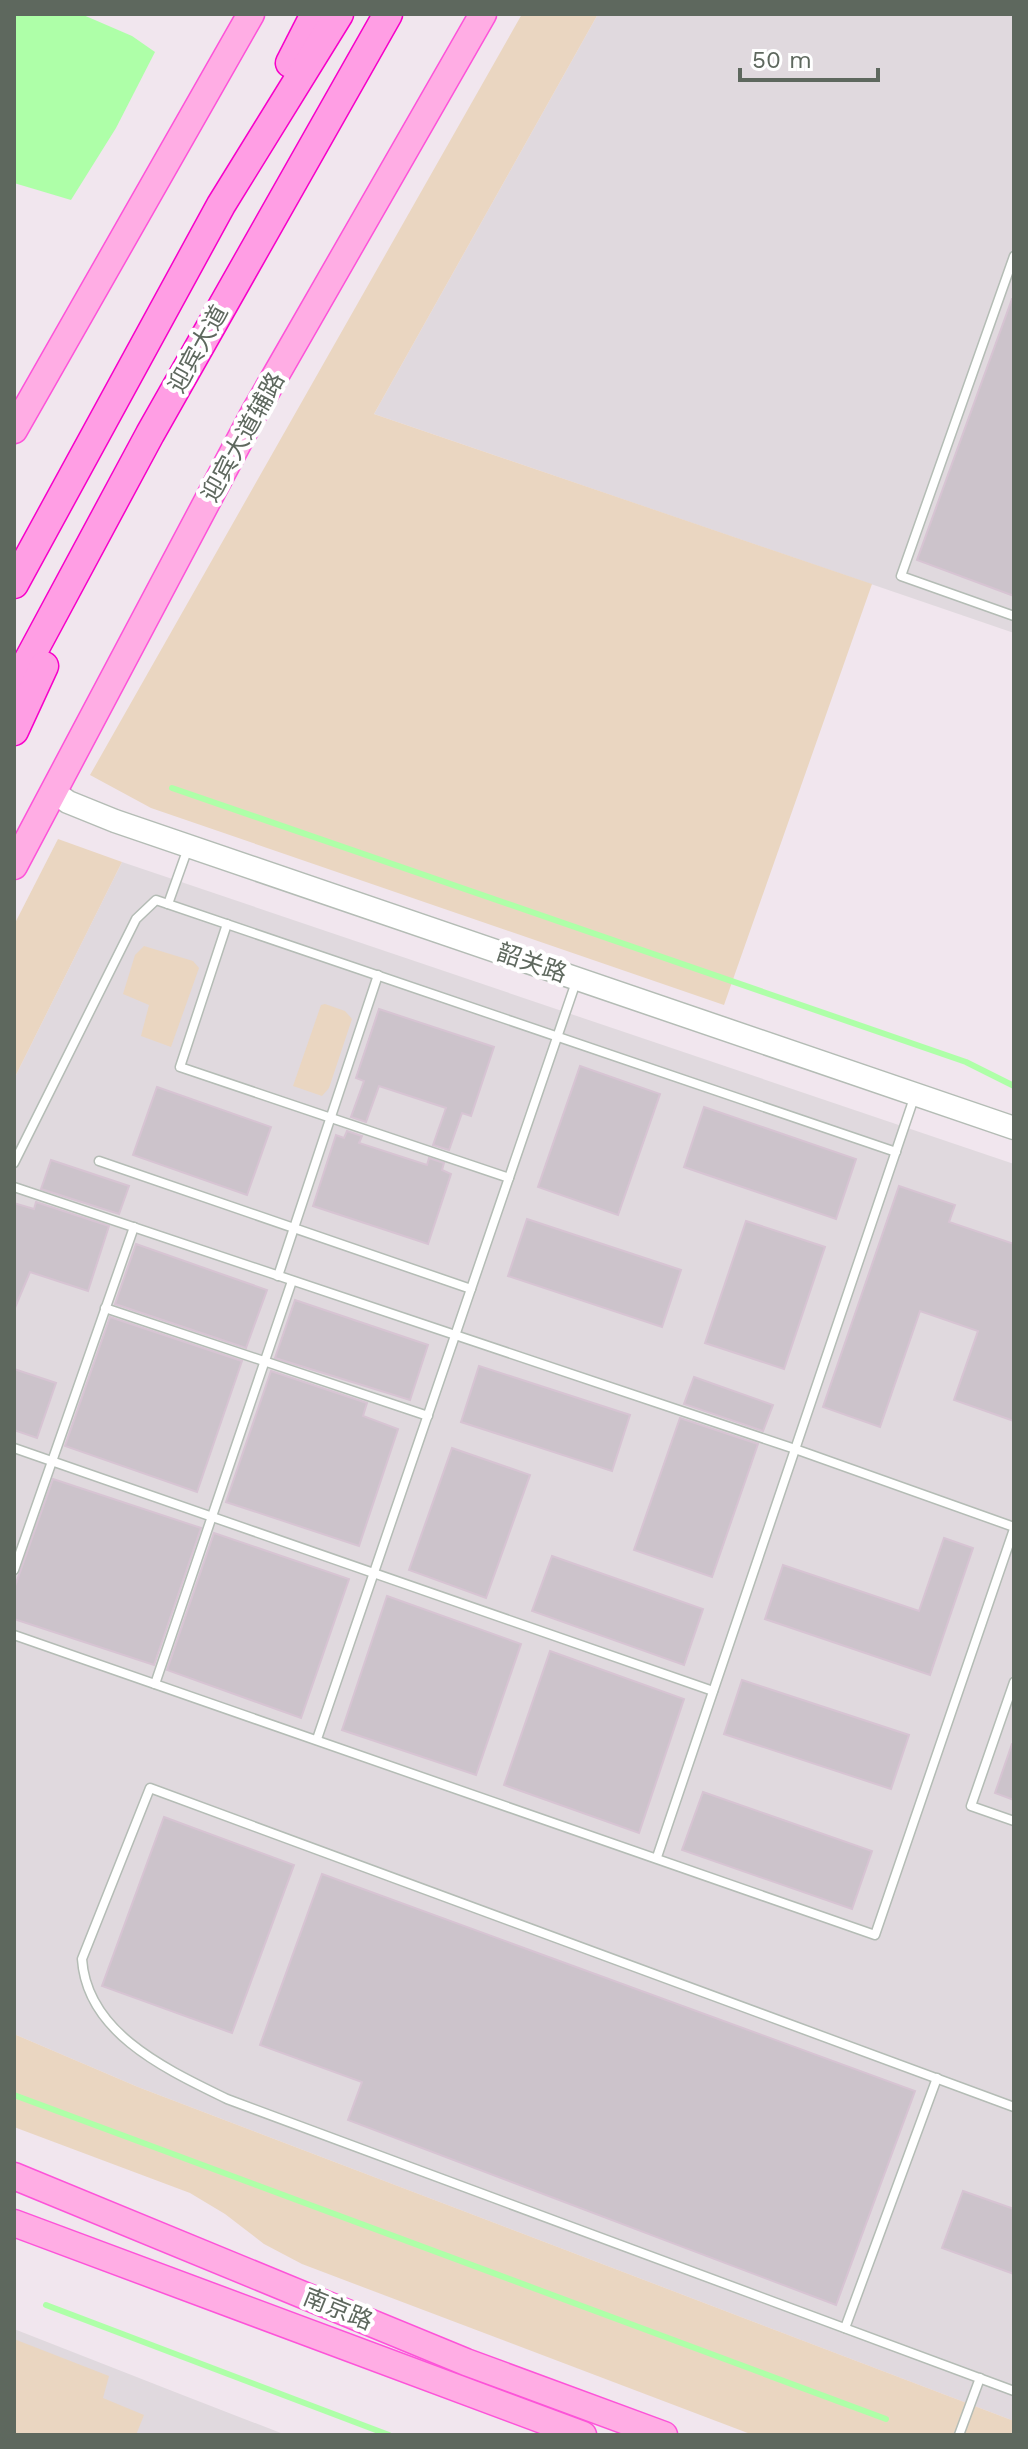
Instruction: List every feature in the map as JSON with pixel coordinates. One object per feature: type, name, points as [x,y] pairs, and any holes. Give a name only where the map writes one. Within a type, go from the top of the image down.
[{"type":"highway","points":[[221,205],[315,14]]},
{"type":"highway","name":"迎宾大道","points":[[14,584],[106,409],[221,205],[339,14]]},
{"type":"highway","name":"迎宾大道","points":[[14,687],[150,434],[388,14]]},
{"type":"highway","points":[[359,66],[397,14]]},
{"type":"highway","points":[[14,569],[106,409]]},
{"type":"highway","points":[[14,731],[150,434]]},
{"type":"main road","points":[[14,430],[251,14]]},
{"type":"main road","name":"迎宾大道辅路","points":[[14,866],[254,413],[483,14]]},
{"type":"main road","name":"南京路","points":[[14,2176],[466,2362],[664,2435]]},
{"type":"main road","name":"南京路","points":[[14,2223],[583,2435]]},
{"type":"street","name":"韶关路","points":[[54,792],[103,816],[188,846],[1014,1128]]},
{"type":"lane","points":[[1014,256],[901,576],[1014,616]]},
{"type":"lane","points":[[168,904],[188,846]]},
{"type":"lane","points":[[14,1163],[136,919],[156,900],[896,1152]]},
{"type":"lane","points":[[227,924],[180,1067],[509,1178]]},
{"type":"lane","points":[[278,1276],[378,975]]},
{"type":"lane","points":[[317,1739],[578,979]]},
{"type":"lane","points":[[657,1857],[916,1094]]},
{"type":"lane","points":[[99,1161],[471,1289]]},
{"type":"lane","points":[[14,1187],[795,1449],[1014,1528],[875,1935],[14,1635]]},
{"type":"lane","points":[[14,1570],[134,1227]]},
{"type":"lane","points":[[155,1684],[292,1281]]},
{"type":"lane","points":[[105,1308],[428,1416]]},
{"type":"lane","points":[[14,1448],[713,1691]]},
{"type":"lane","points":[[1014,1682],[971,1806],[1014,1821]]},
{"type":"lane","points":[[1014,2107],[150,1788],[82,1959],[83,1980],[95,2005],[135,2047],[154,2062],[227,2099],[1014,2391]]},
{"type":"lane","points":[[845,2328],[937,2078]]},
{"type":"lane","points":[[959,2435],[980,2378]]},
{"type":"shaded area","points":[[14,14],[81,14],[132,36],[155,52],[116,128],[71,200],[14,183]]},
{"type":"shaded area","points":[[522,14],[598,14],[374,414],[872,584],[724,1005],[151,808],[90,775]]},
{"type":"shaded area","points":[[598,14],[1014,14],[1014,633],[374,414]]},
{"type":"shaded area","points":[[58,839],[122,862],[14,1079],[14,925]]},
{"type":"shaded area","points":[[122,862],[1014,1164],[1014,2421],[138,2087],[14,2034],[14,1079]]},
{"type":"shaded area","points":[[144,946],[193,961],[199,968],[171,1047],[141,1036],[149,1005],[123,994],[135,955]]},
{"type":"shaded area","points":[[321,1005],[345,1011],[352,1019],[329,1088],[322,1096],[293,1086]]},
{"type":"shaded area","points":[[14,2034],[138,2087],[1014,2421],[1014,2435],[753,2435],[302,2264],[264,2244],[225,2214],[190,2193],[14,2127]]},
{"type":"shaded area","points":[[14,2329],[180,2394],[286,2435],[14,2435]]},
{"type":"shaded area","points":[[14,2339],[109,2376],[103,2398],[144,2415],[136,2435],[14,2435]]},
{"type":"building","points":[[1014,299],[1014,596],[917,560]]},
{"type":"building","points":[[379,1009],[494,1047],[471,1116],[462,1113],[449,1150],[433,1145],[446,1108],[379,1086],[366,1122],[351,1117],[364,1081],[356,1078]]},
{"type":"building","points":[[580,1066],[660,1094],[618,1215],[538,1187]]},
{"type":"building","points":[[157,1087],[271,1127],[247,1195],[133,1155]]},
{"type":"building","points":[[704,1107],[856,1159],[836,1219],[684,1167]]},
{"type":"building","points":[[347,1131],[362,1136],[359,1143],[427,1165],[429,1158],[444,1163],[442,1170],[451,1174],[428,1244],[313,1206],[336,1135],[344,1138]]},
{"type":"building","points":[[51,1160],[129,1186],[119,1214],[41,1189]]},
{"type":"building","points":[[899,1186],[955,1205],[949,1222],[1014,1244],[1014,1421],[954,1400],[978,1331],[920,1311],[880,1427],[823,1407]]},
{"type":"building","points":[[36,1202],[109,1226],[88,1291],[30,1272],[14,1310],[14,1203],[34,1209]]},
{"type":"building","points":[[527,1219],[681,1270],[662,1327],[508,1276]]},
{"type":"building","points":[[746,1221],[825,1247],[784,1369],[705,1343]]},
{"type":"building","points":[[136,1244],[267,1290],[246,1348],[115,1304]]},
{"type":"building","points":[[295,1300],[428,1345],[410,1400],[275,1358]]},
{"type":"building","points":[[110,1317],[242,1361],[197,1492],[65,1446]]},
{"type":"building","points":[[479,1366],[630,1415],[612,1471],[461,1422]]},
{"type":"building","points":[[14,1369],[56,1383],[37,1438],[14,1430]]},
{"type":"building","points":[[271,1371],[367,1403],[363,1416],[398,1429],[359,1546],[226,1502]]},
{"type":"building","points":[[694,1377],[773,1405],[763,1431],[684,1404]]},
{"type":"building","points":[[680,1418],[758,1444],[712,1577],[634,1550]]},
{"type":"building","points":[[452,1448],[530,1475],[486,1598],[409,1570]]},
{"type":"building","points":[[53,1479],[201,1528],[154,1665],[14,1619],[14,1589]]},
{"type":"building","points":[[214,1533],[349,1579],[301,1718],[167,1670]]},
{"type":"building","points":[[944,1538],[973,1548],[930,1675],[765,1619],[783,1565],[919,1611]]},
{"type":"building","points":[[552,1556],[703,1609],[684,1665],[532,1611]]},
{"type":"building","points":[[387,1596],[521,1644],[476,1775],[342,1730]]},
{"type":"building","points":[[550,1651],[684,1699],[639,1833],[504,1785]]},
{"type":"building","points":[[742,1680],[909,1735],[891,1789],[724,1734]]},
{"type":"building","points":[[1014,1744],[1014,1800],[995,1793]]},
{"type":"building","points":[[703,1792],[872,1851],[852,1909],[682,1850]]},
{"type":"building","points":[[164,1817],[294,1865],[232,2033],[102,1986]]},
{"type":"building","points":[[322,1874],[915,2091],[836,2305],[348,2120],[362,2082],[260,2045]]},
{"type":"building","points":[[963,2191],[1014,2209],[1014,2274],[942,2248]]},
{"type":"waterway","points":[[172,788],[966,1062],[1014,1086]]},
{"type":"waterway","points":[[14,2095],[886,2419]]},
{"type":"waterway","points":[[46,2305],[389,2435]]}]
